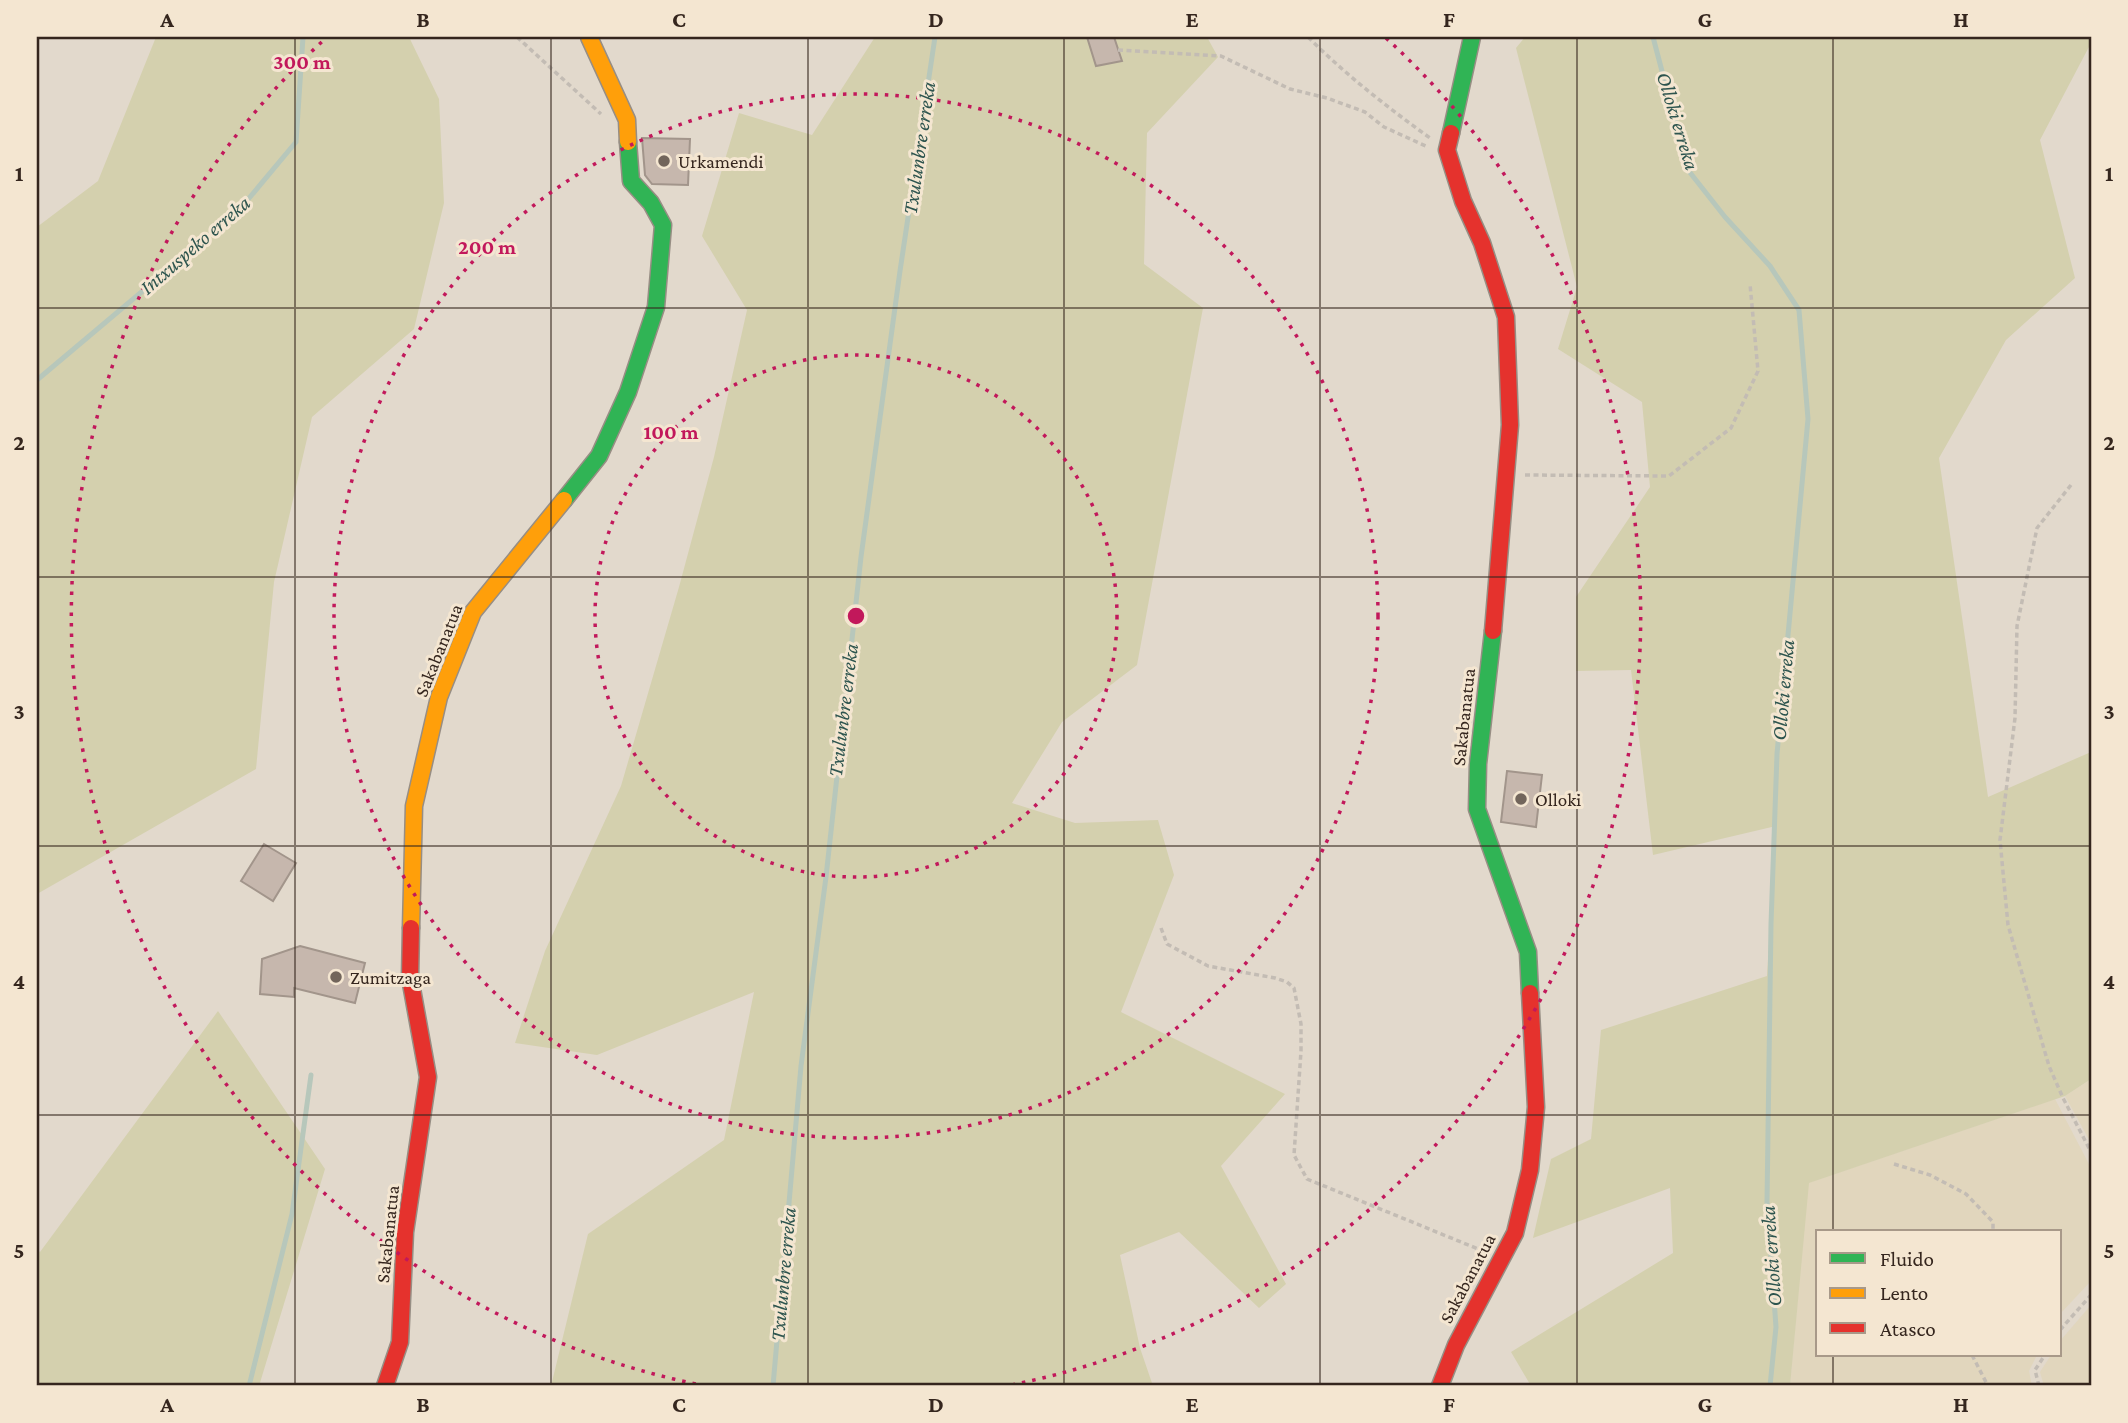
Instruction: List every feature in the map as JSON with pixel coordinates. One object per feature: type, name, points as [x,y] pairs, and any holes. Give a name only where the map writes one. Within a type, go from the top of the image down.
[{"type":"street","name":"Sakabanatua","points":[[385,1386],[400,1342],[405,1232],[428,1077],[410,978],[414,806],[439,697],[473,612],[599,456],[628,392],[656,307],[663,225],[651,203],[631,181],[627,120],[589,37]]},
{"type":"street","name":"Sakabanatua","points":[[1440,1386],[1456,1345],[1515,1233],[1530,1170],[1536,1107],[1528,952],[1477,809],[1478,764],[1496,604],[1510,425],[1506,317],[1447,150],[1472,37]]},
{"type":"path","points":[[517,37],[628,140]]},
{"type":"path","points":[[1308,37],[1380,102],[1447,150]]},
{"type":"path","points":[[1118,50],[1221,56],[1290,89],[1327,98],[1365,113],[1384,127],[1415,142],[1433,149],[1447,150]]},
{"type":"path","points":[[1506,475],[1669,476],[1680,468],[1731,428],[1758,371],[1750,284]]},
{"type":"path","points":[[2071,485],[2037,528],[2017,626],[2015,718],[2000,840],[2008,925],[2049,1066],[2091,1152]]},
{"type":"path","points":[[1161,928],[1167,944],[1208,966],[1275,978],[1294,988],[1301,1024],[1294,1155],[1307,1179],[1501,1259]]},
{"type":"path","points":[[1894,1164],[1930,1175],[1966,1194],[1993,1222],[1993,1230]]},
{"type":"path","points":[[2062,1328],[2091,1295]]},
{"type":"path","points":[[1973,1356],[1988,1386]]},
{"type":"path","points":[[2039,1386],[2035,1370],[2044,1356]]},
{"type":"shaded area","points":[[156,37],[409,37],[439,99],[444,203],[414,329],[312,417],[274,582],[256,769],[37,894],[37,227],[98,181]]},
{"type":"shaded area","points":[[875,37],[1207,37],[1218,57],[1147,133],[1144,264],[1203,308],[1137,665],[1062,722],[1012,803],[1075,823],[1158,820],[1174,875],[1121,1012],[1285,1094],[1221,1166],[1286,1284],[1259,1308],[1179,1232],[1120,1255],[1140,1348],[1153,1386],[551,1386],[588,1234],[724,1140],[754,992],[597,1055],[515,1043],[545,951],[621,786],[714,457],[747,310],[702,236],[739,113],[812,135]]},
{"type":"shaded area","points":[[1525,37],[2091,37],[2091,43],[2040,140],[2075,278],[2006,340],[1939,458],[1988,797],[2091,752],[2091,1079],[2065,1096],[1809,1183],[1790,1386],[1531,1386],[1511,1352],[1673,1253],[1670,1188],[1533,1238],[1551,1159],[1591,1139],[1601,1030],[1767,976],[1776,826],[1653,855],[1631,670],[1576,671],[1576,597],[1650,487],[1642,402],[1558,349],[1577,287],[1516,48]]},
{"type":"shaded area","points":[[218,1011],[325,1169],[259,1386],[37,1386],[37,1250],[40,1252]]},
{"type":"shaded area","points":[[2091,1079],[2091,1143],[2065,1096]]},
{"type":"shaded area","points":[[2055,1099],[2091,1168],[2091,1281],[2062,1312],[2062,1230],[1816,1230],[1816,1356],[2036,1356],[2029,1371],[2032,1386],[1790,1386],[1808,1183]]},
{"type":"shaded area","points":[[2091,1305],[2091,1386],[2044,1386],[2040,1372],[2050,1356],[2062,1356],[2062,1339]]},
{"type":"building","points":[[1087,37],[1114,37],[1122,61],[1096,66]]},
{"type":"building","name":"Urkamendi","points":[[642,138],[690,139],[688,185],[652,184],[645,175]]},
{"type":"building","name":"Olloki","points":[[1507,771],[1542,775],[1536,827],[1501,822]]},
{"type":"building","points":[[264,844],[296,863],[273,901],[241,881]]},
{"type":"building","points":[[300,946],[365,963],[355,1003],[294,988],[294,997],[260,994],[262,959]]},
{"type":"waterway","name":"Intxuspeko erreka","points":[[37,380],[240,209],[296,142],[303,37]]},
{"type":"waterway","name":"Txulunbre erreka","points":[[773,1386],[801,1066],[826,877],[861,557],[935,37]]},
{"type":"waterway","name":"Olloki erreka","points":[[1653,37],[1688,170],[1725,217],[1770,266],[1799,310],[1808,419],[1777,754],[1771,924],[1767,1202],[1776,1327],[1770,1386]]},
{"type":"waterway","points":[[249,1386],[292,1214],[311,1075]]},
{"type":"traffic: fast","points":[[1451,133],[1472,37]]},
{"type":"traffic: fast","points":[[564,500],[599,456],[628,392],[656,307],[663,225],[651,203],[631,181],[628,142]]},
{"type":"traffic: fast","points":[[1493,631],[1478,764],[1477,809],[1528,952],[1530,993]]},
{"type":"traffic: slow","points":[[589,37],[627,120],[628,142]]},
{"type":"traffic: slow","points":[[411,928],[414,806],[439,697],[473,612],[564,500]]},
{"type":"traffic: jam","points":[[1451,133],[1447,150],[1506,317],[1510,425],[1493,631]]},
{"type":"traffic: jam","points":[[385,1386],[400,1342],[405,1232],[428,1077],[410,978],[411,928]]},
{"type":"traffic: jam","points":[[1440,1386],[1456,1345],[1515,1233],[1530,1170],[1536,1107],[1530,993]]},
{"type":"place","name":"Urkamendi","points":[[664,161]]},
{"type":"place","name":"Olloki","points":[[1521,799]]},
{"type":"place","name":"Zumitzaga","points":[[336,977]]}]
